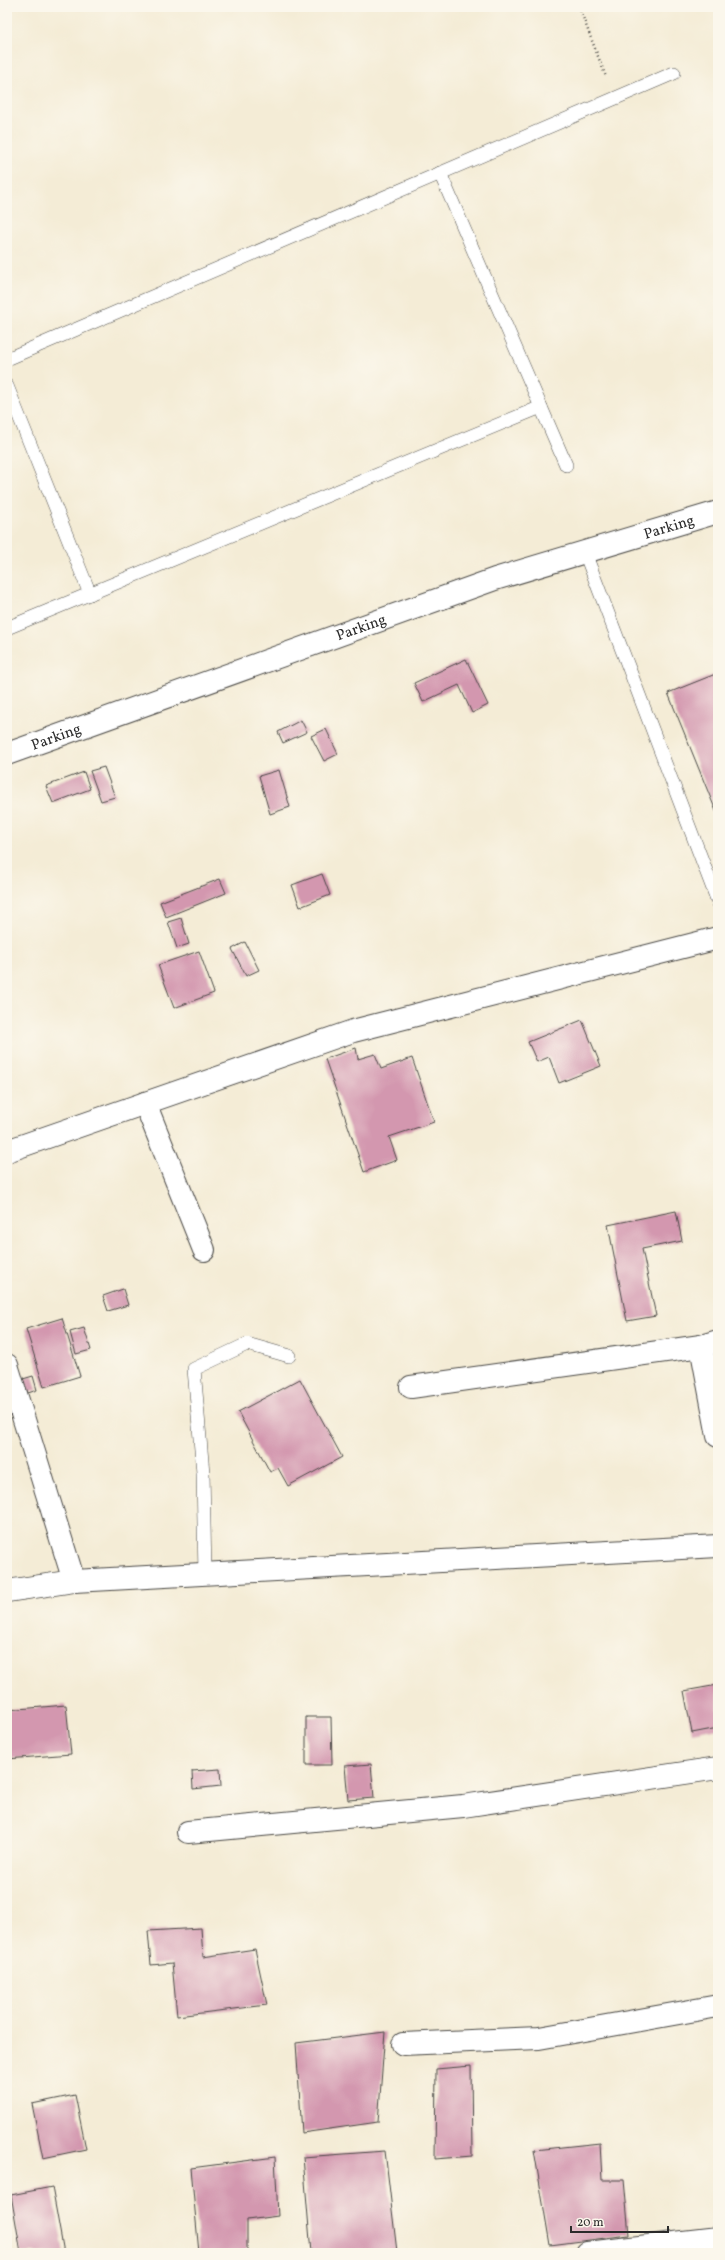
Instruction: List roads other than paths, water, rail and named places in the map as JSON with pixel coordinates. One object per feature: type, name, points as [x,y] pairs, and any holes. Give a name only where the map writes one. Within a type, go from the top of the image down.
[{"type":"street","name":"Parking","points":[[7,754],[495,578],[585,553],[718,512]]},
{"type":"street","points":[[7,1151],[353,1031],[718,938]]},
{"type":"street","points":[[145,1103],[204,1250]]},
{"type":"street","points":[[411,1387],[710,1343],[718,1436]]},
{"type":"street","points":[[7,1365],[74,1581]]},
{"type":"street","points":[[7,1592],[74,1581],[718,1546]]},
{"type":"street","points":[[188,1832],[463,1806],[718,1768]]},
{"type":"street","points":[[403,2044],[539,2038],[718,2006]]},
{"type":"street","points":[[587,2253],[718,2238]]},
{"type":"lane","points":[[7,359],[674,73]]},
{"type":"lane","points":[[440,173],[566,465]]},
{"type":"lane","points":[[7,386],[90,594]]},
{"type":"lane","points":[[7,628],[541,407]]},
{"type":"lane","points":[[585,553],[718,902]]},
{"type":"lane","points":[[205,1574],[203,1473],[194,1369],[247,1344],[288,1356]]}]
